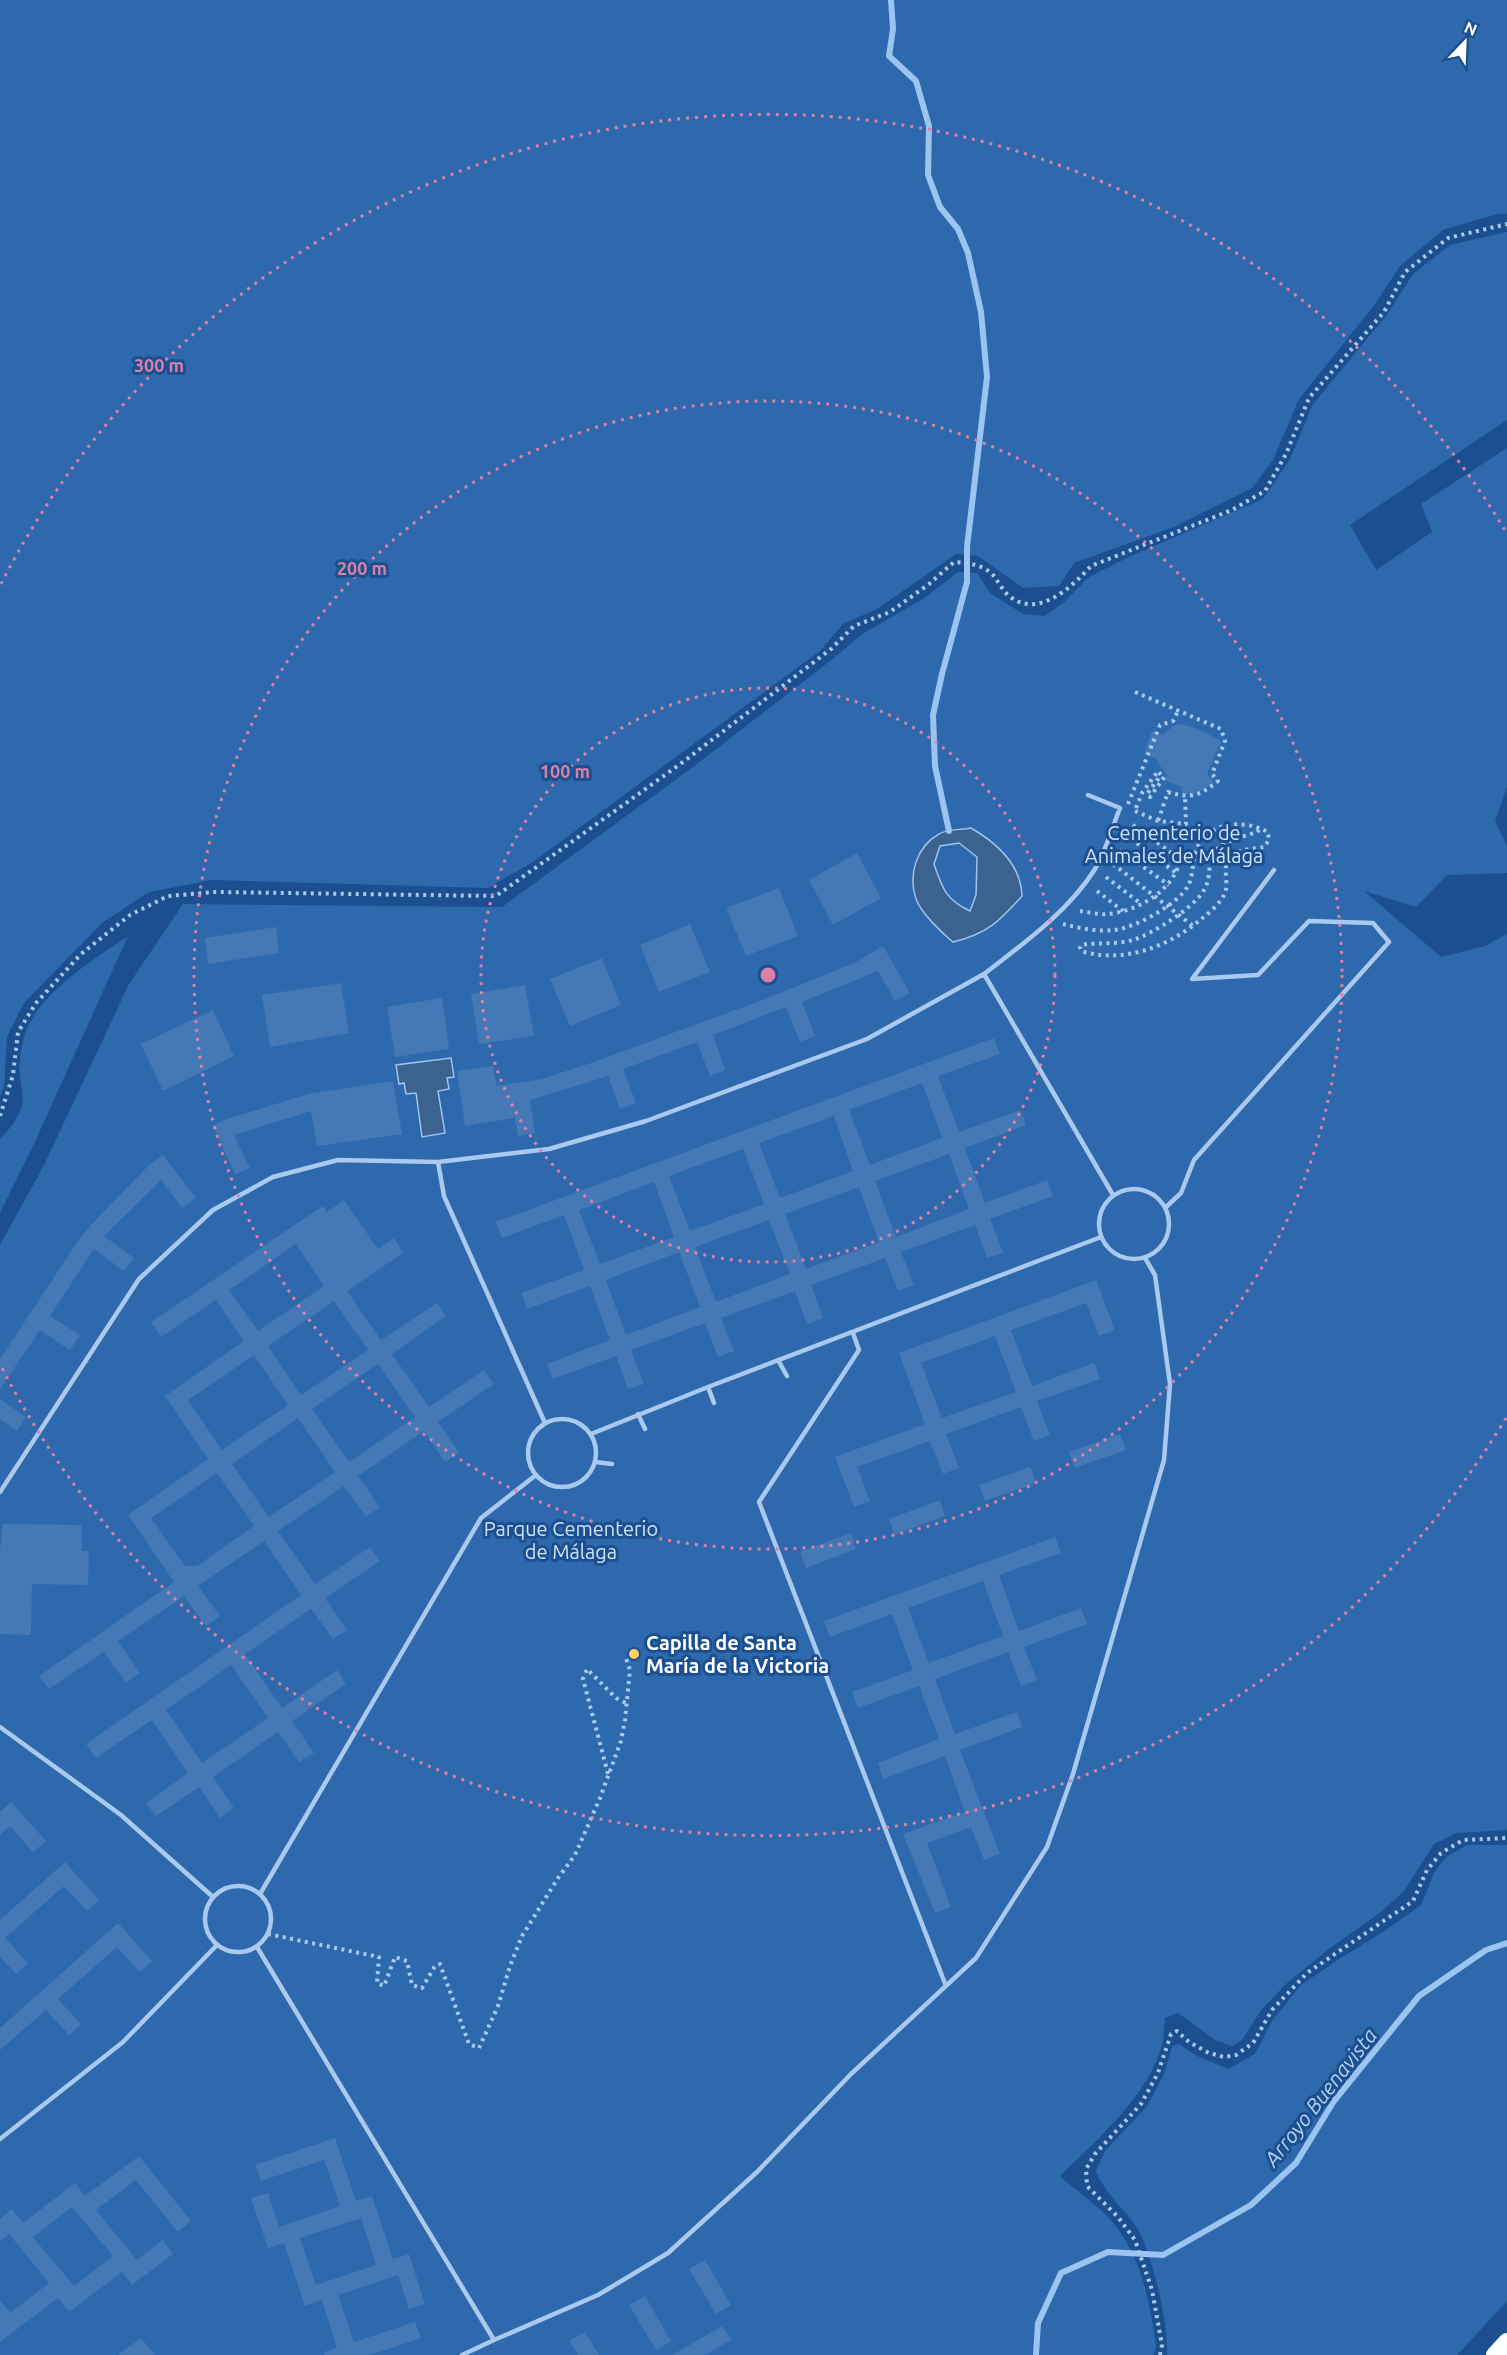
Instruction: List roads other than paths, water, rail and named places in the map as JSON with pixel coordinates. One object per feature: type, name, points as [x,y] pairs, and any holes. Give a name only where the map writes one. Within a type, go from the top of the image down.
[{"type":"highway","points":[[1495,2355],[1507,2342]]},
{"type":"lane","points":[[0,1492],[139,1279],[213,1210],[273,1176],[338,1160],[438,1162],[549,1149],[646,1121],[867,1039],[984,974],[1026,941],[1071,900],[1095,868],[1120,808],[1088,795]]},
{"type":"lane","points":[[1166,1208],[1181,1193],[1194,1160],[1389,942],[1373,923],[1309,921],[1258,975],[1192,979],[1274,870]]},
{"type":"lane","points":[[984,974],[1113,1195]]},
{"type":"lane","points":[[438,1162],[444,1196],[545,1423]]},
{"type":"lane","points":[[1127,1189],[1143,1189],[1156,1196],[1166,1208],[1170,1223],[1167,1238],[1158,1251],[1145,1258],[1127,1259],[1112,1251],[1101,1237],[1098,1222],[1103,1207],[1113,1195],[1127,1189]]},
{"type":"lane","points":[[591,1434],[1101,1237]]},
{"type":"lane","points":[[462,2355],[598,2295],[668,2253],[757,2172],[851,2074],[976,1958],[1047,1847],[1073,1774],[1164,1460],[1170,1384],[1155,1275],[1145,1258]]},
{"type":"lane","points":[[853,1333],[859,1350],[759,1502],[946,1986]]},
{"type":"lane","points":[[778,1360],[787,1376]]},
{"type":"lane","points":[[708,1387],[714,1403]]},
{"type":"lane","points":[[638,1414],[645,1429]]},
{"type":"lane","points":[[557,1419],[570,1419],[582,1425],[591,1434],[597,1452],[588,1476],[576,1484],[562,1487],[547,1484],[536,1474],[529,1461],[528,1446],[534,1433],[545,1423],[557,1419]]},
{"type":"lane","points":[[595,1462],[612,1464]]},
{"type":"lane","points":[[260,1894],[481,1518],[536,1474]]},
{"type":"lane","points":[[0,1727],[121,1815],[213,1897]]},
{"type":"lane","points":[[236,1886],[249,1888],[260,1894],[269,1906],[272,1921],[268,1934],[257,1947],[244,1952],[230,1952],[217,1945],[207,1930],[205,1912],[213,1897],[224,1889],[236,1886]]},
{"type":"lane","points":[[0,2139],[123,2042],[217,1945]]},
{"type":"lane","points":[[257,1947],[494,2340]]},
{"type":"waterway","points":[[891,0],[893,29],[889,56],[916,81],[929,126],[928,175],[940,207],[958,229],[968,253],[981,312],[987,377],[967,547],[967,582],[933,715],[935,766],[949,831]]},
{"type":"waterway","name":"Arroyo Buenavista","points":[[1036,2355],[1038,2323],[1061,2273],[1108,2252],[1163,2255],[1251,2205],[1296,2163],[1334,2101],[1419,1996],[1486,1950],[1507,1943]]},
{"type":"place","name":"Capilla de Santa María de la Victoria","points":[[634,1654]]},
{"type":"park label","name":"Cementerio de Animales de Málaga","points":[[1174,844]]},
{"type":"park label","name":"Parque Cementerio de Málaga","points":[[571,1540]]}]
